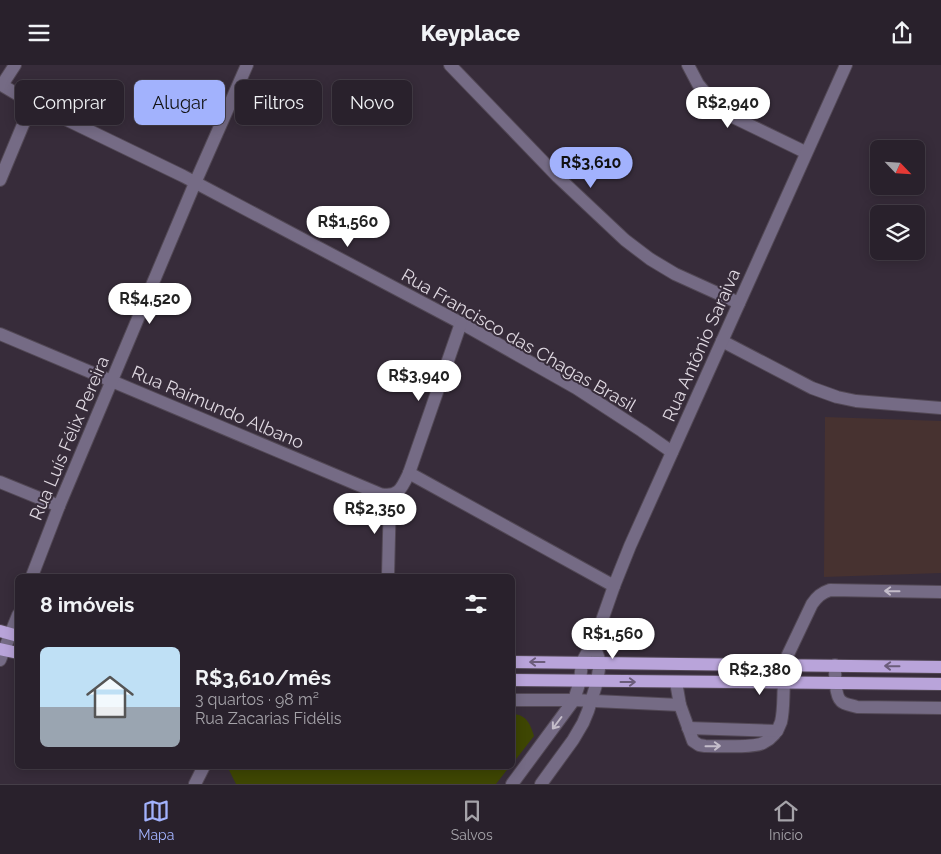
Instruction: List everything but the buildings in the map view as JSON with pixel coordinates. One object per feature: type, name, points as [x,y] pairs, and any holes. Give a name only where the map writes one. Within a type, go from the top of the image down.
[{"type":"main road","points":[[1,653],[15,653]]},
{"type":"main road","points":[[515,662],[941,667]]},
{"type":"main road","points":[[515,680],[941,684]]},
{"type":"street","points":[[1,84],[15,65]]},
{"type":"street","name":"Rua Luís Félix Pereira","points":[[33,574],[58,506],[247,65]]},
{"type":"street","points":[[450,65],[558,177],[625,240],[650,259],[675,274],[739,303]]},
{"type":"street","points":[[688,65],[698,84],[712,101],[730,115],[806,152]]},
{"type":"street","name":"Rua Antônio Saraiva","points":[[512,784],[574,700],[580,681],[582,662],[600,626],[630,545],[846,65]]},
{"type":"street","name":"Rua Francisco das Chagas Brasil","points":[[1,84],[15,93]]},
{"type":"street","points":[[0,180],[23,125]]},
{"type":"street","name":"Rua Francisco das Chagas Brasil","points":[[77,125],[195,183],[461,323],[576,389],[672,452]]},
{"type":"street","points":[[388,574],[393,494],[409,473],[461,323]]},
{"type":"street","name":"Rua Raimundo Albano","points":[[0,335],[380,493],[393,494]]},
{"type":"street","points":[[722,341],[812,388],[837,397],[856,401],[941,409]]},
{"type":"street","points":[[409,473],[614,586]]},
{"type":"street","points":[[0,482],[58,506]]},
{"type":"street","points":[[783,665],[812,604],[821,593],[830,590],[941,592]]},
{"type":"street","points":[[1,653],[15,621]]},
{"type":"street","points":[[541,784],[573,740],[583,723],[592,701],[600,662],[593,642]]},
{"type":"street","points":[[835,665],[838,696],[841,701],[857,707],[941,708]]},
{"type":"street","points":[[676,682],[680,705],[693,741],[705,746],[755,745],[764,742],[777,731],[781,723],[784,683]]},
{"type":"street","points":[[515,700],[574,700],[680,705]]},
{"type":"street","points":[[688,728],[777,731]]},
{"type":"street","points":[[195,784],[202,769]]},
{"type":"shaded area","points":[[825,417],[941,421],[941,573],[824,577]]},
{"type":"green space","points":[[515,714],[525,718],[534,736],[515,760]]},
{"type":"green space","points":[[228,769],[508,769],[496,784],[236,784]]}]
